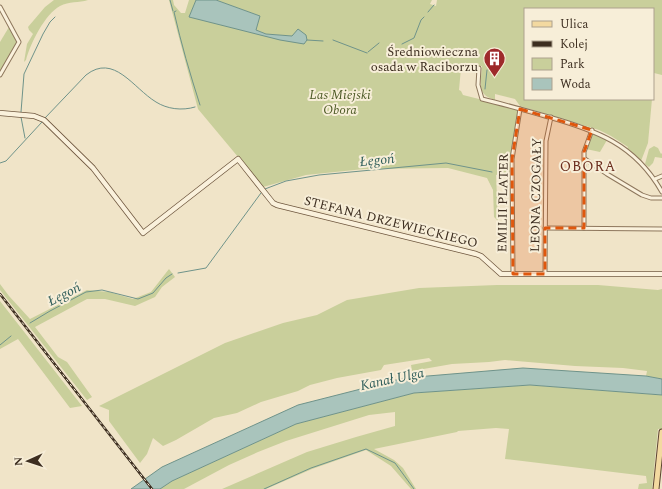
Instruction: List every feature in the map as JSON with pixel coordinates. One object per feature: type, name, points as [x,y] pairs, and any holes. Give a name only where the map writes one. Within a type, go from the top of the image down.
[{"type":"main road","points":[[656,489],[662,432]]},
{"type":"street","points":[[0,7],[19,42],[0,75]]},
{"type":"street","points":[[479,68],[478,85],[482,99],[551,117],[592,130],[608,138],[638,160],[655,180],[662,192]]},
{"type":"street","name":"EMILII PLATER","points":[[513,274],[512,159],[520,109]]},
{"type":"street","name":"STEFANA DRZEWIECKIEGO","points":[[0,113],[34,116],[44,120],[93,168],[143,233],[238,159],[273,203],[277,205],[476,254],[481,256],[501,274],[662,274]]},
{"type":"street","name":"LEONA CZOGAŁY","points":[[545,274],[546,141],[551,117]]},
{"type":"street","points":[[584,228],[584,152],[592,130]]},
{"type":"street","points":[[584,159],[642,195],[651,198],[662,198]]},
{"type":"street","points":[[655,180],[662,176]]},
{"type":"street","points":[[545,228],[662,229]]},
{"type":"highlighted area","points":[[520,109],[592,130],[584,152],[584,228],[545,228],[545,274],[513,274],[512,159]]},
{"type":"green space","points":[[54,0],[88,0],[67,3],[54,10],[39,30],[24,62],[27,44],[33,34],[28,27],[45,7]]},
{"type":"green space","name":"Las Miejski Obora","points":[[169,0],[173,0],[174,5],[181,13],[185,13],[189,0],[196,0],[189,17],[290,41],[298,29],[292,36],[266,34],[256,30],[260,16],[216,0],[432,0],[430,4],[436,6],[437,0],[662,0],[662,75],[654,73],[654,8],[524,8],[524,100],[652,100],[648,143],[641,161],[627,149],[628,147],[599,130],[520,106],[515,99],[495,94],[495,100],[489,98],[482,92],[481,88],[482,66],[461,68],[459,90],[463,95],[519,109],[511,171],[496,175],[498,221],[494,217],[493,190],[487,178],[448,168],[364,169],[306,175],[263,187],[198,109]]},
{"type":"green space","points":[[9,27],[17,43],[0,72],[0,42]]},
{"type":"green space","points":[[593,133],[607,140],[600,152],[586,149]]},
{"type":"green space","points":[[654,146],[658,148],[661,154],[662,153],[662,158],[655,157],[653,163],[649,167],[645,164],[649,149]]},
{"type":"green space","points":[[169,269],[175,277],[162,287],[155,297],[135,306],[105,299],[87,299],[35,327],[58,357],[67,362],[92,397],[87,400],[0,290],[0,284],[30,319],[87,290],[109,292],[133,299],[151,292]]},
{"type":"green space","points":[[497,285],[598,285],[658,290],[662,289],[662,379],[646,376],[647,371],[623,368],[575,366],[505,360],[452,364],[412,371],[411,365],[432,361],[429,358],[384,365],[381,370],[337,378],[310,385],[298,391],[261,402],[237,413],[214,418],[163,446],[153,438],[147,454],[140,463],[109,421],[109,410],[99,406],[225,343],[283,323],[317,315],[347,300],[419,288]]},
{"type":"green space","points":[[0,301],[82,406],[70,408],[18,339],[0,349]]},
{"type":"green space","points":[[530,385],[662,395],[662,429],[658,429],[652,489],[638,489],[639,484],[647,483],[646,476],[505,459],[509,429],[496,428],[458,431],[374,449],[394,460],[403,468],[416,489],[411,489],[391,466],[366,450],[312,469],[266,489],[222,489],[307,452],[395,426],[395,412],[369,415],[286,441],[229,465],[184,489],[160,489],[172,481],[296,424],[414,393]]},
{"type":"water","points":[[196,0],[216,0],[260,16],[256,30],[266,34],[292,36],[298,29],[306,35],[307,40],[304,44],[280,40],[189,17]]},
{"type":"water","points":[[523,368],[646,376],[662,379],[662,395],[530,385],[414,393],[296,424],[172,481],[160,489],[131,489],[162,467],[298,405],[404,378]]},
{"type":"waterway","points":[[170,0],[173,11]]},
{"type":"waterway","points":[[428,12],[434,5]]},
{"type":"waterway","points":[[176,11],[174,12],[200,105]]},
{"type":"waterway","points":[[21,112],[24,74],[43,34],[50,22],[55,17]]},
{"type":"waterway","points":[[402,44],[414,38],[421,20],[424,17]]},
{"type":"waterway","points":[[307,40],[323,41]]},
{"type":"waterway","points":[[333,40],[367,53]]},
{"type":"waterway","points":[[368,52],[379,43]]},
{"type":"waterway","points":[[45,118],[86,75],[96,69],[106,68],[123,75],[160,104],[170,108],[180,109],[195,107]]},
{"type":"waterway","points":[[485,89],[487,70]]},
{"type":"waterway","points":[[21,117],[25,138]]},
{"type":"waterway","points":[[0,163],[6,161],[42,122]]},
{"type":"waterway","name":"Łęgoń","points":[[265,189],[286,181],[319,175],[446,163],[492,172]]},
{"type":"waterway","name":"Łęgoń","points":[[178,273],[206,268],[261,193]]},
{"type":"waterway","name":"Łęgoń","points":[[30,323],[86,292],[102,290],[138,299],[153,293],[166,278],[172,274]]},
{"type":"waterway","name":"Łęgoń","points":[[0,345],[11,336]]},
{"type":"waterway","points":[[264,489],[311,468],[366,449],[395,463],[414,489]]},
{"type":"railway","points":[[0,294],[152,489]]},
{"type":"place","name":"Średniowieczna osada w Raciborzu","points":[[494,78]]},
{"type":"district","name":"OBORA","points":[[588,166]]},
{"type":"water label","name":"Kanał Ulga","points":[[392,379]]}]
